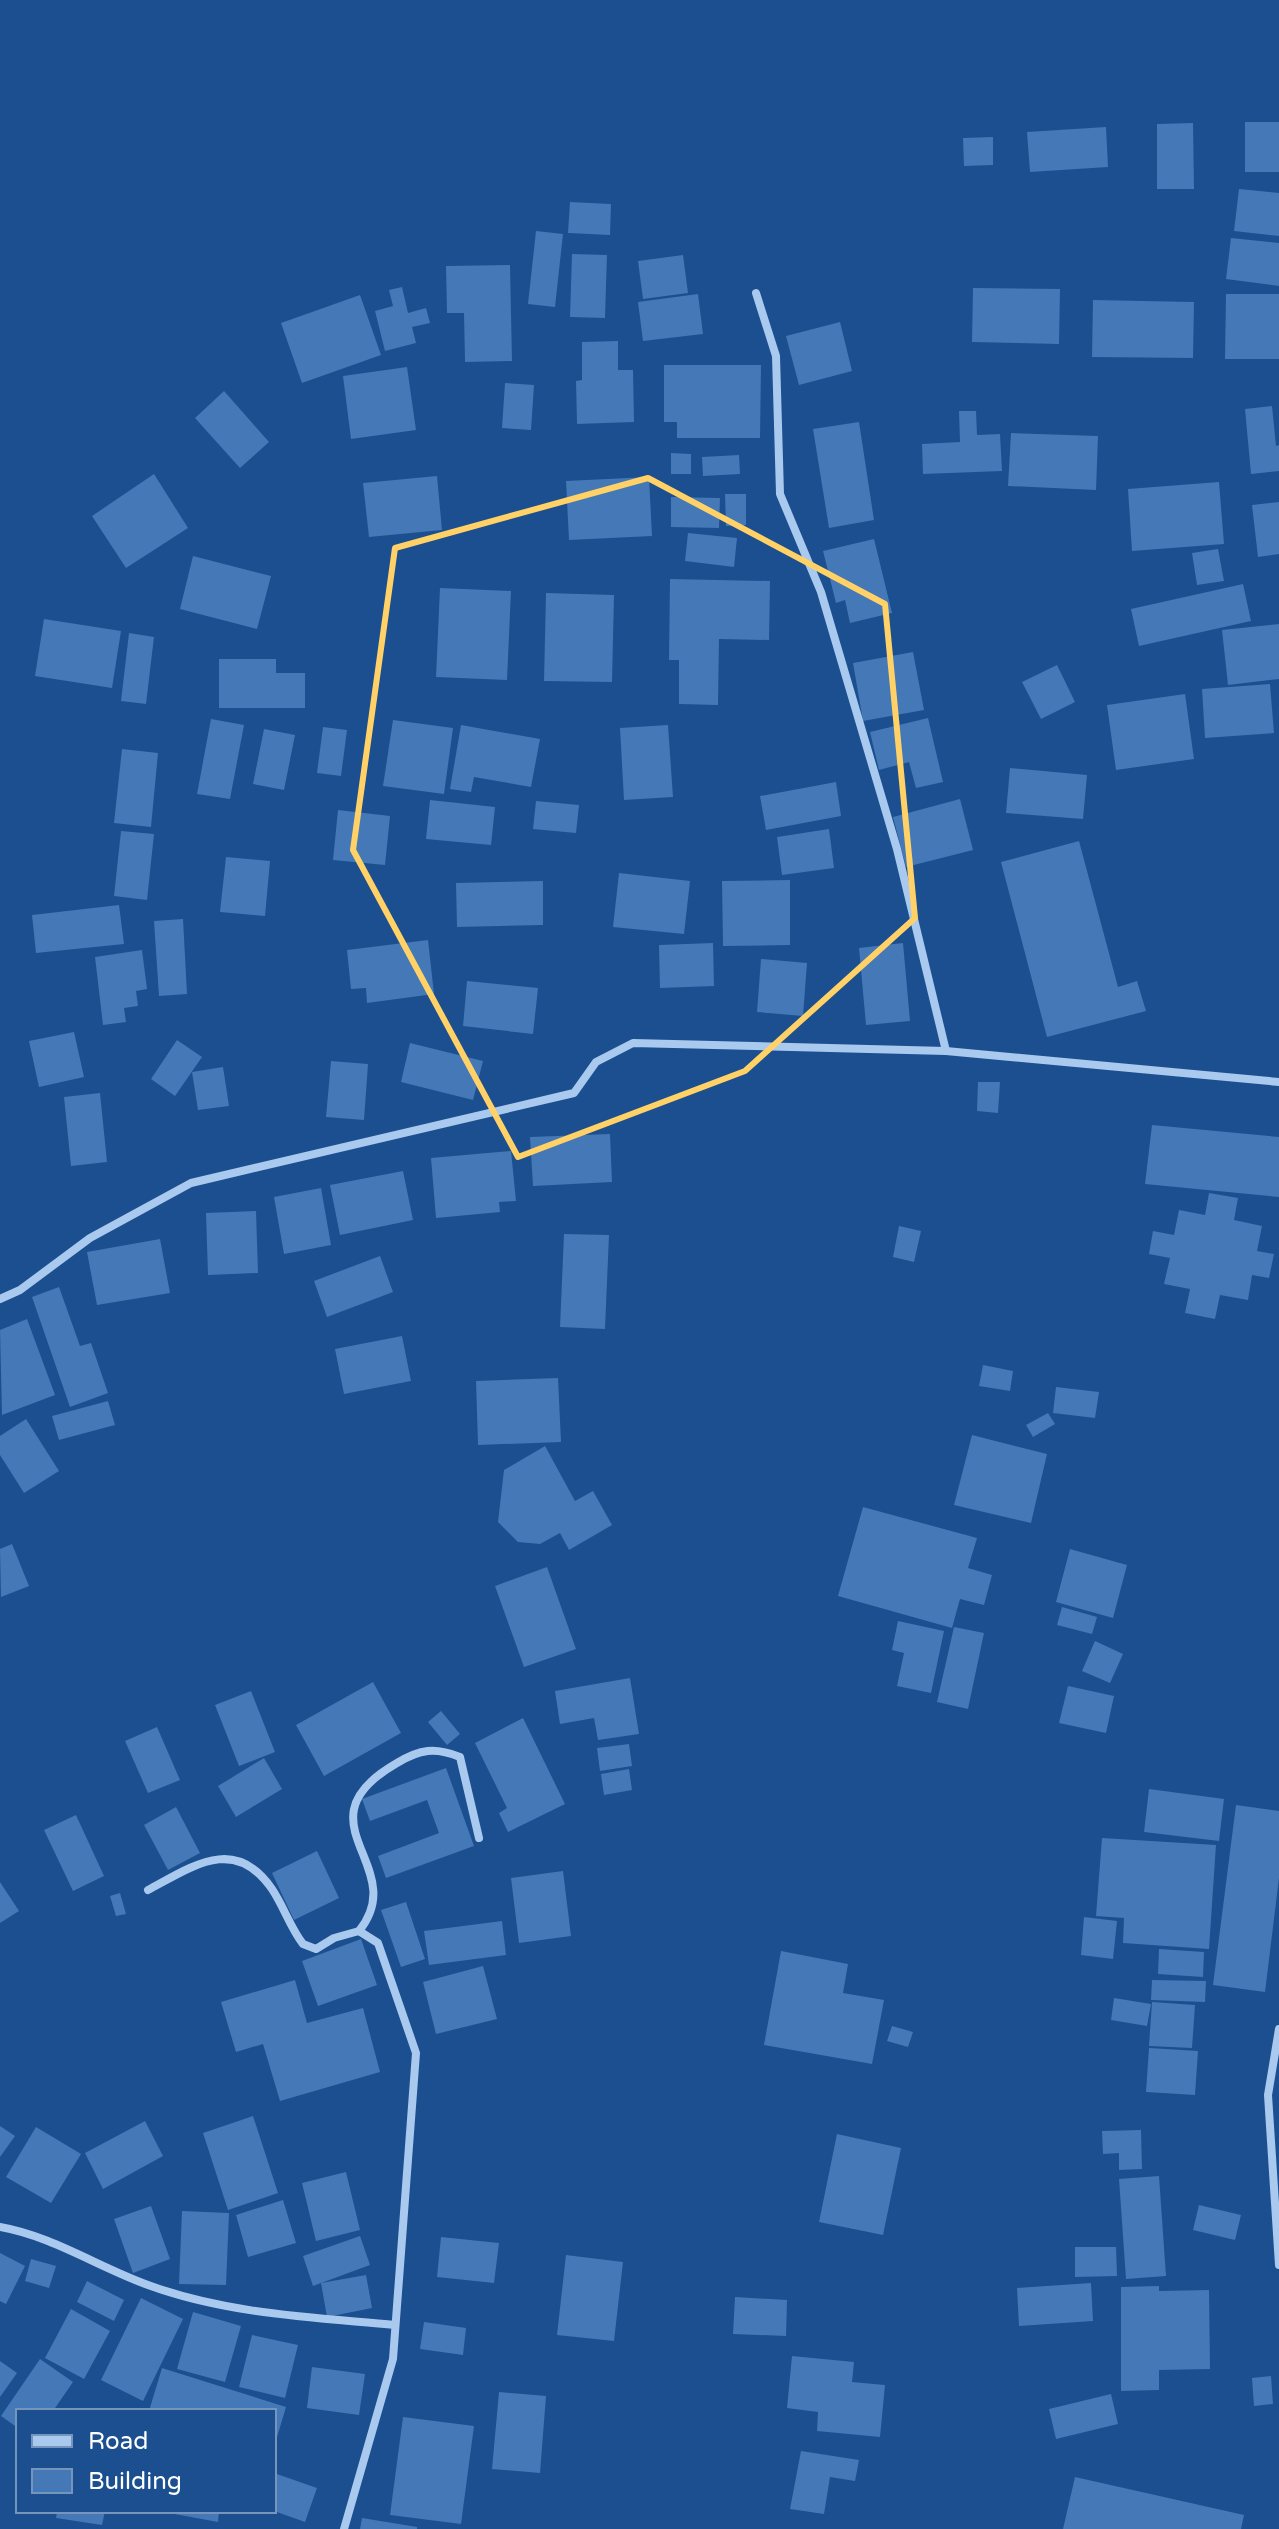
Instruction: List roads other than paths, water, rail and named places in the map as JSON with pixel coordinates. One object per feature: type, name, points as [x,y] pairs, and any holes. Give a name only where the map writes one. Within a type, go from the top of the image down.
[{"type":"street","points":[[756,293],[776,356],[780,494],[821,592],[893,834],[946,1051]]},
{"type":"street","points":[[0,1299],[20,1290],[90,1238],[191,1183],[574,1093],[596,1062],[633,1043],[946,1051],[1279,1082]]},
{"type":"street","points":[[148,1890],[214,1859],[239,1859],[258,1871],[274,1891],[303,1944],[316,1949],[334,1938],[359,1931],[369,1920],[375,1883],[351,1825],[354,1805],[367,1783],[420,1750],[441,1749],[460,1757],[479,1838]]},
{"type":"street","points":[[344,2529],[393,2359],[408,2192],[416,2053],[378,1943],[359,1931]]},
{"type":"street","points":[[1279,2029],[1268,2095],[1279,2265]]},
{"type":"street","points":[[0,2227],[54,2244],[148,2285],[214,2304],[250,2312],[395,2325]]}]
